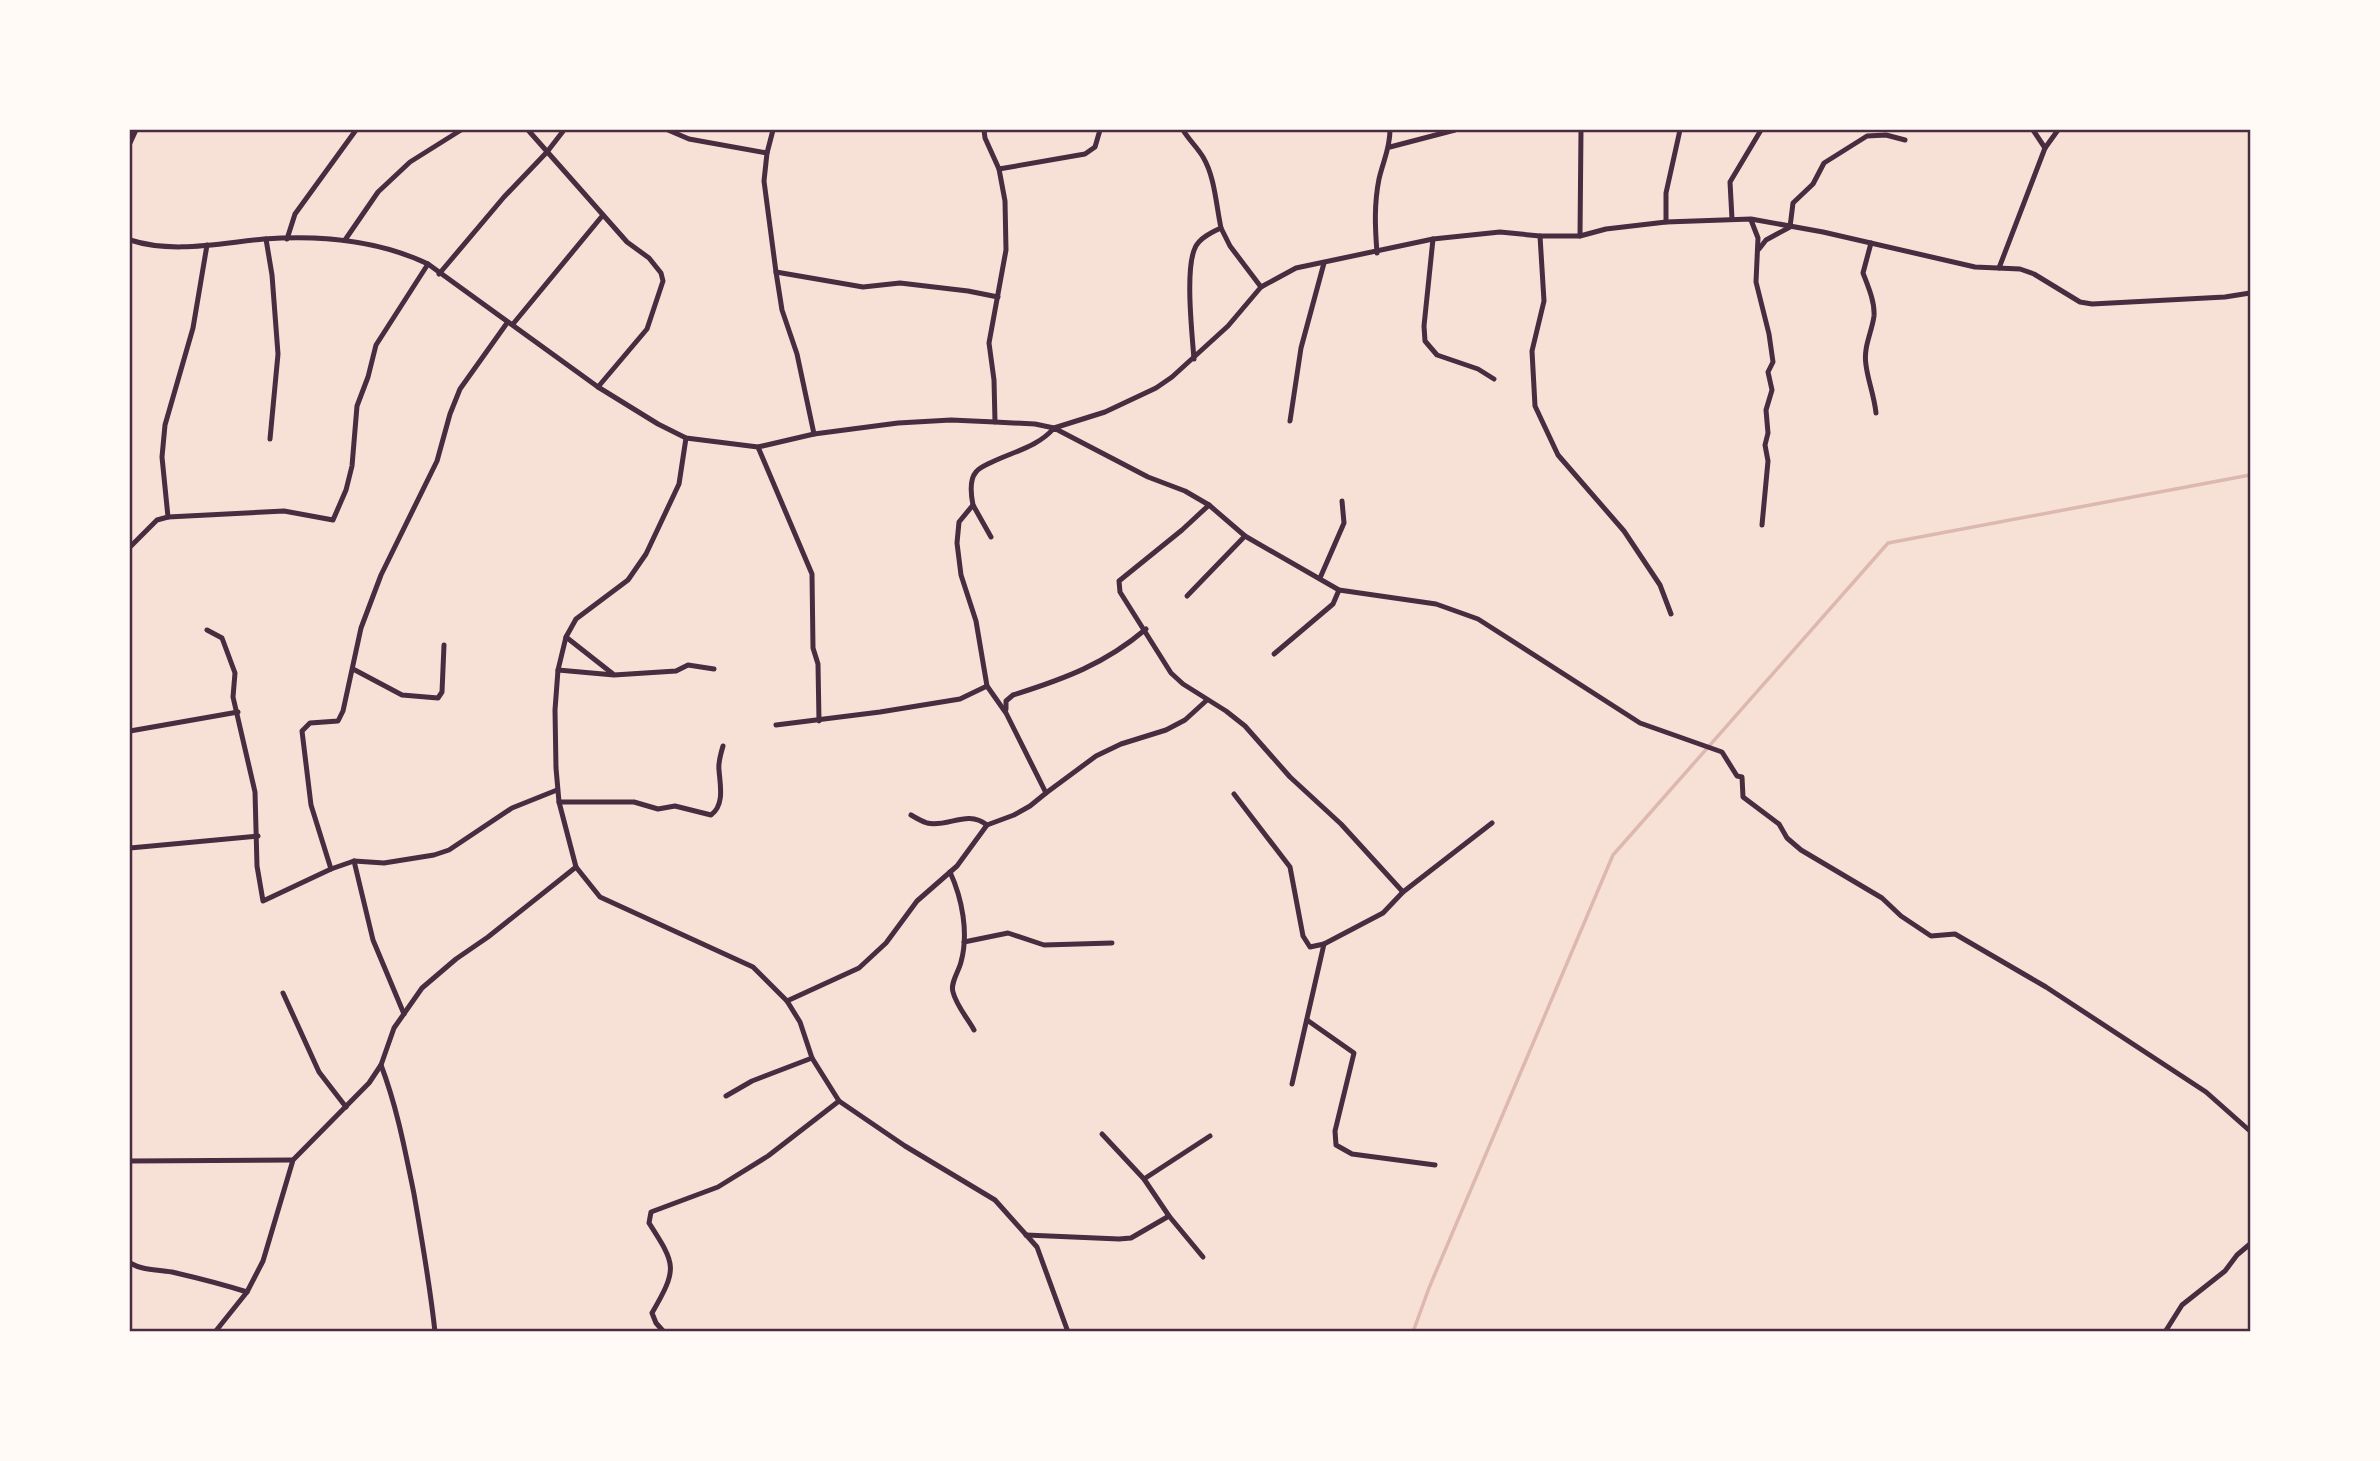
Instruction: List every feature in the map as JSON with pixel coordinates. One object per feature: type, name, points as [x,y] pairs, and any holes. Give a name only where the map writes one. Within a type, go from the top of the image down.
[{"type":"street","points":[[130,142],[136,130]]},
{"type":"street","points":[[288,239],[295,214],[356,130]]},
{"type":"street","points":[[345,240],[378,192],[410,162],[461,130]]},
{"type":"street","points":[[528,130],[628,242],[649,258],[661,272],[663,281],[647,330],[598,387]]},
{"type":"street","points":[[439,274],[564,130]]},
{"type":"street","points":[[668,130],[689,139],[767,153]]},
{"type":"street","points":[[773,130],[764,181],[776,272],[782,310],[797,354],[814,434]]},
{"type":"street","points":[[984,130],[999,169],[1006,201],[1006,250],[989,343],[994,380],[995,422]]},
{"type":"street","points":[[999,169],[1085,154],[1096,147],[1100,130]]},
{"type":"street","points":[[1183,130],[1203,156],[1212,178],[1221,228],[1230,246],[1261,287]]},
{"type":"street","points":[[1377,253],[1374,214],[1380,177],[1390,147],[1390,130]]},
{"type":"street","points":[[1390,147],[1455,130]]},
{"type":"street","points":[[1580,236],[1581,130]]},
{"type":"street","points":[[1666,222],[1666,193],[1680,130]]},
{"type":"street","points":[[1732,219],[1730,182],[1760,130]]},
{"type":"street","points":[[2034,130],[2045,148]]},
{"type":"street","points":[[1999,268],[2045,148],[2058,130]]},
{"type":"street","points":[[1790,227],[1793,203],[1813,184],[1824,163],[1867,136],[1886,135],[1905,140]]},
{"type":"street","points":[[331,869],[311,805],[302,732],[310,723],[338,721],[343,711],[361,628],[381,575],[437,461],[460,389],[510,323],[603,215]]},
{"type":"street","points":[[1751,219],[1758,238],[1756,282],[1773,362],[1768,372],[1772,390],[1766,410],[1768,433],[1765,446],[1768,461],[1762,525]]},
{"type":"street","points":[[991,537],[973,505],[972,479],[976,472],[1006,455],[1030,446],[1047,436],[1054,428],[1105,412],[1156,388],[1194,359],[1228,326],[1261,287],[1296,268],[1433,239],[1500,232],[1580,236],[1606,229],[1666,222],[1751,219],[1975,267],[2020,270],[2034,274],[2080,302],[2092,304],[2225,297],[2250,293]]},
{"type":"street","points":[[1758,250],[1766,240],[1790,227]]},
{"type":"street","points":[[1194,359],[1190,290],[1195,247],[1204,237],[1221,228]]},
{"type":"street","points":[[1540,236],[1544,300],[1532,351],[1535,406],[1558,455],[1624,531],[1660,585],[1671,614]]},
{"type":"street","points":[[266,239],[272,275],[278,354],[270,439]]},
{"type":"street","points":[[130,240],[178,247],[266,239],[345,240],[386,248],[428,264],[598,387],[686,438],[758,447],[814,434],[898,423],[951,420],[1035,424],[1054,428],[1147,477],[1185,491],[1209,505],[1245,536],[1339,590],[1436,604],[1478,619],[1640,723],[1722,752],[1737,776],[1742,777],[1743,797],[1779,824],[1787,838],[1801,850],[1882,898],[1901,916],[1931,936],[1955,934],[2046,987],[2206,1092],[2250,1131]]},
{"type":"street","points":[[1433,239],[1424,326],[1425,341],[1437,355],[1478,369],[1494,379]]},
{"type":"street","points":[[1871,243],[1863,273],[1874,314],[1866,347],[1866,364],[1874,392],[1876,413]]},
{"type":"street","points":[[168,517],[162,457],[165,425],[193,328],[206,245]]},
{"type":"street","points":[[1290,421],[1301,348],[1324,262]]},
{"type":"street","points":[[130,547],[157,520],[168,517],[284,511],[333,520],[346,490],[352,466],[357,406],[376,345],[428,264]]},
{"type":"street","points":[[776,272],[863,287],[900,283],[968,290],[998,297]]},
{"type":"street","points":[[686,438],[679,484],[646,554],[628,580],[576,619],[566,636],[558,670],[555,710],[557,790],[576,867],[600,897],[753,967],[787,1001],[800,1022],[812,1058],[839,1101],[905,1146],[995,1200],[1037,1247],[1068,1332]]},
{"type":"street","points":[[758,447],[812,574],[813,648],[818,664],[818,721]]},
{"type":"street","points":[[1320,579],[1345,523],[1342,501]]},
{"type":"street","points":[[973,505],[960,522],[957,543],[961,575],[975,621],[988,686],[1006,713],[1046,793]]},
{"type":"street","points":[[1209,505],[1119,581],[1120,592],[1146,629],[1171,673],[1245,726],[1290,777],[1340,824],[1403,892]]},
{"type":"street","points":[[1187,596],[1245,536]]},
{"type":"street","points":[[1274,654],[1333,604],[1339,590]]},
{"type":"street","points":[[1006,713],[1006,701],[1013,695],[1095,666],[1129,644],[1146,629]]},
{"type":"street","points":[[207,630],[217,634],[225,643],[235,673],[233,697],[255,792],[257,866],[263,901],[354,861],[384,863],[449,850],[512,808],[557,790]]},
{"type":"street","points":[[566,636],[614,675]]},
{"type":"street","points":[[353,669],[402,695],[438,698],[442,692],[444,645]]},
{"type":"street","points":[[558,670],[614,675],[676,671],[688,665],[714,669]]},
{"type":"street","points":[[776,725],[960,699],[988,686]]},
{"type":"street","points":[[787,1001],[859,968],[886,943],[917,901],[950,872],[987,825],[1030,806],[1096,756],[1121,744],[1166,730],[1185,720],[1207,700]]},
{"type":"street","points":[[130,732],[238,712]]},
{"type":"street","points":[[559,802],[634,802],[658,809],[674,806],[711,815],[720,804],[721,779],[718,767],[723,746]]},
{"type":"street","points":[[1234,794],[1290,867],[1303,936],[1310,947],[1324,944],[1384,913],[1403,892],[1492,823]]},
{"type":"street","points":[[911,815],[928,823],[979,818],[987,825]]},
{"type":"street","points":[[130,848],[258,836]]},
{"type":"street","points":[[354,861],[373,940],[404,1014]]},
{"type":"street","points":[[215,1332],[247,1292],[263,1261],[293,1160],[369,1083],[381,1065],[394,1028],[422,988],[576,867]]},
{"type":"street","points":[[950,872],[959,890],[964,942],[962,961],[952,988],[953,995],[974,1030]]},
{"type":"street","points":[[964,942],[1008,933],[1044,945],[1112,943]]},
{"type":"street","points":[[1292,1084],[1324,944]]},
{"type":"street","points":[[283,993],[319,1072],[346,1107]]},
{"type":"street","points":[[1307,1020],[1354,1053],[1335,1131],[1336,1145],[1352,1154],[1435,1165]]},
{"type":"street","points":[[726,1096],[752,1081],[812,1058]]},
{"type":"street","points":[[381,1065],[394,1098],[405,1147],[430,1280],[435,1332]]},
{"type":"street","points":[[664,1332],[656,1323],[652,1312],[671,1273],[669,1255],[649,1223],[651,1212],[718,1187],[768,1156],[839,1101]]},
{"type":"street","points":[[1102,1134],[1144,1179],[1169,1216],[1203,1257]]},
{"type":"street","points":[[1144,1179],[1210,1136]]},
{"type":"street","points":[[130,1161],[293,1160]]},
{"type":"street","points":[[1026,1235],[1131,1238],[1169,1216]]},
{"type":"street","points":[[2165,1332],[2182,1305],[2225,1270],[2250,1244]]},
{"type":"street","points":[[130,1263],[141,1270],[164,1271],[214,1281],[247,1292]]},
{"type":"waterway","points":[[1413,1332],[1429,1288],[1613,855],[1888,543],[2250,475]]}]
